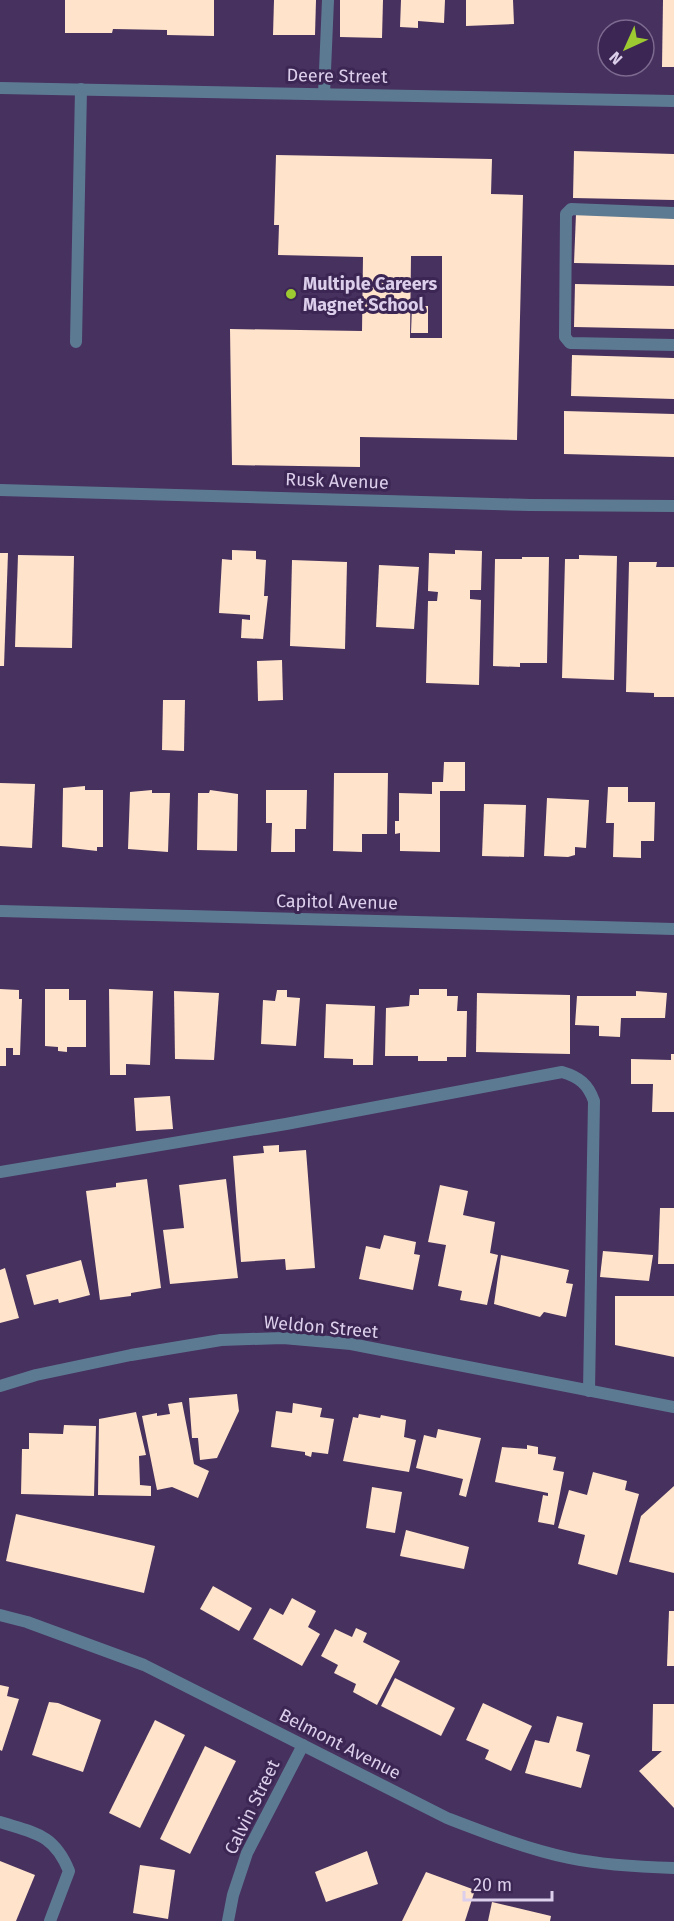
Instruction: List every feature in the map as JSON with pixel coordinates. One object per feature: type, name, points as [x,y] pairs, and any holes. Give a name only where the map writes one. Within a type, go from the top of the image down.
[{"type":"street","points":[[324,94],[328,0]]},
{"type":"street","name":"Deere Street","points":[[0,88],[674,101]]},
{"type":"street","points":[[76,342],[81,89]]},
{"type":"street","points":[[674,213],[571,209],[566,213],[565,337],[570,343],[674,345]]},
{"type":"street","name":"Rusk Avenue","points":[[0,490],[530,505],[674,506]]},
{"type":"street","name":"Capitol Avenue","points":[[0,911],[674,929]]},
{"type":"street","points":[[0,1172],[286,1124],[562,1072],[572,1075],[589,1088],[594,1101],[589,1391]]},
{"type":"street","name":"Weldon Street","points":[[0,1386],[130,1355],[221,1340],[283,1338],[351,1344],[674,1407]]},
{"type":"street","name":"Belmont Avenue","points":[[0,1615],[27,1622],[144,1665],[447,1818],[499,1838],[568,1858],[634,1867],[674,1868]]},
{"type":"street","name":"Calvin Street","points":[[228,1921],[233,1895],[247,1853],[303,1745]]},
{"type":"street","points":[[0,1822],[39,1835],[51,1842],[63,1856],[69,1871],[50,1921]]},
{"type":"building","points":[[65,0],[214,0],[214,36],[167,35],[167,30],[113,29],[112,33],[65,33]]},
{"type":"building","points":[[274,0],[316,0],[315,35],[273,35]]},
{"type":"building","points":[[340,0],[383,0],[382,38],[340,37]]},
{"type":"building","points":[[401,0],[445,0],[444,23],[418,21],[418,28],[400,27]]},
{"type":"building","points":[[466,0],[513,0],[514,24],[466,26]]},
{"type":"building","points":[[663,0],[674,0],[674,67],[662,67]]},
{"type":"building","points":[[574,151],[674,154],[674,200],[573,198]]},
{"type":"building","points":[[276,155],[492,159],[491,194],[523,195],[517,440],[360,437],[360,467],[232,465],[230,329],[362,331],[363,257],[278,255],[279,225],[274,225]],"holes":[[[411,256],[442,256],[442,338],[410,338]]]},
{"type":"building","points":[[576,214],[674,216],[674,265],[574,263]]},
{"type":"building","points":[[575,284],[674,286],[674,329],[574,327]]},
{"type":"building","points":[[412,306],[428,306],[428,333],[411,333]]},
{"type":"building","points":[[572,355],[674,358],[674,399],[571,396]]},
{"type":"building","points":[[564,411],[674,414],[674,457],[564,454]]},
{"type":"building","points":[[232,550],[256,551],[256,559],[266,560],[264,596],[268,596],[263,639],[241,638],[242,619],[250,620],[250,615],[219,613],[222,559],[232,560]]},
{"type":"building","points":[[455,550],[482,551],[481,590],[470,590],[470,599],[481,600],[479,685],[426,683],[428,601],[437,601],[438,592],[428,591],[429,553],[455,554]]},
{"type":"building","points":[[0,553],[8,553],[4,666],[0,666]]},
{"type":"building","points":[[18,555],[74,556],[72,648],[15,647]]},
{"type":"building","points":[[579,555],[617,556],[614,680],[562,678],[565,559],[579,559]]},
{"type":"building","points":[[522,557],[549,557],[547,663],[520,663],[520,667],[493,666],[495,559],[522,559]]},
{"type":"building","points":[[292,560],[347,562],[345,649],[290,646]]},
{"type":"building","points":[[629,562],[657,562],[656,567],[674,567],[674,697],[654,697],[654,693],[626,692]]},
{"type":"building","points":[[379,565],[419,567],[414,629],[376,627]]},
{"type":"building","points":[[282,660],[283,700],[258,701],[257,661]]},
{"type":"building","points":[[163,700],[185,700],[184,751],[162,750]]},
{"type":"building","points":[[444,762],[465,762],[465,791],[440,791],[440,852],[400,851],[400,833],[395,834],[395,821],[399,821],[399,793],[432,794],[432,782],[443,782]]},
{"type":"building","points":[[334,773],[388,773],[387,834],[362,834],[362,852],[333,851]]},
{"type":"building","points":[[0,783],[35,784],[32,848],[0,846]]},
{"type":"building","points":[[85,786],[85,790],[103,790],[103,847],[97,847],[97,851],[62,847],[63,788]]},
{"type":"building","points":[[608,787],[628,787],[628,802],[655,802],[654,841],[641,841],[641,858],[613,857],[614,823],[606,823]]},
{"type":"building","points":[[152,790],[152,793],[170,793],[168,852],[128,849],[130,792]]},
{"type":"building","points":[[210,790],[238,794],[237,851],[197,850],[198,793],[209,793]]},
{"type":"building","points":[[266,790],[307,790],[306,829],[295,829],[295,852],[271,852],[272,823],[266,823]]},
{"type":"building","points":[[547,798],[589,800],[586,848],[575,847],[575,855],[544,856]]},
{"type":"building","points":[[484,804],[526,805],[524,857],[482,856]]},
{"type":"building","points":[[0,989],[19,990],[19,999],[22,999],[20,1055],[13,1055],[13,1048],[6,1048],[6,1066],[0,1066]]},
{"type":"building","points":[[45,989],[69,989],[69,1000],[86,1000],[86,1047],[67,1047],[67,1052],[58,1051],[58,1047],[45,1046]]},
{"type":"building","points":[[109,989],[153,991],[150,1065],[126,1064],[126,1075],[110,1075]]},
{"type":"building","points":[[419,989],[447,989],[447,996],[458,996],[457,1011],[467,1011],[466,1057],[447,1057],[447,1061],[418,1061],[418,1056],[385,1056],[386,1008],[409,1006],[410,995],[419,995]]},
{"type":"building","points":[[277,990],[287,990],[287,997],[300,998],[296,1046],[261,1044],[263,1000],[275,1001]]},
{"type":"building","points":[[174,991],[219,993],[214,1060],[175,1059]]},
{"type":"building","points":[[636,991],[667,993],[665,1018],[621,1018],[620,1037],[599,1036],[599,1026],[575,1025],[577,996],[636,996]]},
{"type":"building","points":[[477,993],[570,995],[570,1054],[476,1052]]},
{"type":"building","points":[[326,1004],[375,1006],[373,1065],[353,1065],[353,1059],[324,1058]]},
{"type":"building","points":[[671,1054],[674,1054],[674,1112],[652,1112],[653,1084],[631,1084],[631,1059],[671,1060]]},
{"type":"building","points":[[170,1096],[173,1129],[136,1131],[134,1098]]},
{"type":"building","points":[[279,1145],[279,1152],[306,1150],[315,1268],[286,1270],[285,1259],[241,1262],[233,1156],[264,1153],[263,1146]]},
{"type":"building","points":[[147,1179],[161,1288],[131,1293],[131,1296],[100,1300],[86,1191],[116,1187],[116,1183]]},
{"type":"building","points":[[226,1179],[238,1278],[170,1284],[163,1230],[184,1228],[179,1185]]},
{"type":"building","points":[[440,1185],[468,1191],[463,1215],[495,1222],[490,1253],[498,1255],[487,1305],[460,1300],[462,1291],[438,1286],[446,1245],[428,1242]]},
{"type":"building","points":[[660,1208],[674,1208],[674,1264],[658,1264]]},
{"type":"building","points":[[384,1235],[416,1242],[414,1254],[420,1255],[413,1290],[359,1279],[366,1246],[380,1249]]},
{"type":"building","points":[[603,1251],[653,1255],[649,1281],[600,1277]]},
{"type":"building","points":[[501,1255],[569,1270],[566,1283],[573,1284],[566,1317],[544,1312],[540,1317],[494,1304]]},
{"type":"building","points":[[81,1260],[90,1295],[59,1303],[58,1299],[34,1305],[26,1275]]},
{"type":"building","points":[[5,1268],[19,1318],[0,1323],[0,1270]]},
{"type":"building","points":[[615,1296],[674,1296],[674,1357],[615,1345]]},
{"type":"building","points":[[237,1394],[239,1411],[217,1458],[200,1460],[198,1438],[192,1438],[189,1398]]},
{"type":"building","points":[[182,1402],[194,1464],[209,1471],[198,1498],[172,1487],[157,1490],[142,1416],[157,1413],[157,1416],[170,1414],[168,1404]]},
{"type":"building","points":[[293,1403],[322,1408],[320,1417],[334,1419],[328,1454],[312,1452],[311,1457],[305,1455],[305,1452],[271,1447],[276,1411],[292,1413]]},
{"type":"building","points":[[136,1412],[146,1455],[139,1456],[140,1485],[151,1486],[151,1496],[98,1495],[99,1419]]},
{"type":"building","points":[[359,1414],[406,1420],[404,1437],[416,1440],[409,1472],[343,1461],[353,1417],[358,1418]]},
{"type":"building","points":[[64,1425],[96,1426],[94,1496],[21,1494],[22,1449],[29,1449],[29,1433],[63,1434]]},
{"type":"building","points":[[438,1429],[481,1438],[466,1497],[459,1495],[463,1479],[416,1468],[424,1435],[436,1438]]},
{"type":"building","points":[[527,1445],[538,1447],[538,1454],[556,1457],[553,1470],[564,1472],[554,1525],[538,1522],[543,1495],[548,1496],[548,1493],[495,1482],[502,1447],[527,1449]]},
{"type":"building","points":[[593,1472],[627,1481],[625,1490],[639,1494],[617,1575],[578,1564],[585,1535],[558,1528],[569,1490],[587,1495]]},
{"type":"building","points":[[674,1486],[674,1573],[629,1562],[641,1516]]},
{"type":"building","points":[[372,1487],[402,1492],[395,1533],[366,1528]]},
{"type":"building","points":[[16,1514],[155,1546],[144,1593],[6,1561]]},
{"type":"building","points":[[406,1530],[469,1547],[464,1569],[400,1556]]},
{"type":"building","points":[[213,1586],[252,1608],[239,1631],[200,1609]]},
{"type":"building","points":[[292,1598],[316,1611],[308,1627],[320,1634],[302,1666],[253,1639],[270,1608],[283,1615]]},
{"type":"building","points":[[669,1611],[674,1611],[674,1666],[667,1666]]},
{"type":"building","points":[[356,1628],[367,1633],[363,1642],[400,1661],[377,1705],[353,1692],[356,1684],[334,1673],[338,1665],[321,1656],[335,1629],[352,1637]]},
{"type":"building","points":[[395,1678],[455,1708],[441,1736],[381,1706]]},
{"type":"building","points":[[0,1685],[9,1687],[7,1696],[19,1699],[2,1751],[0,1750]]},
{"type":"building","points":[[49,1702],[58,1703],[101,1720],[83,1772],[32,1755]]},
{"type":"building","points":[[483,1703],[532,1726],[511,1771],[485,1759],[489,1750],[466,1740]]},
{"type":"building","points":[[653,1704],[674,1704],[674,1808],[639,1771],[662,1751],[652,1751]]},
{"type":"building","points":[[557,1716],[583,1723],[576,1751],[590,1755],[581,1788],[525,1773],[535,1740],[549,1743]]},
{"type":"building","points":[[155,1720],[185,1735],[140,1828],[109,1813]]},
{"type":"building","points":[[205,1746],[236,1761],[190,1854],[160,1839]]},
{"type":"building","points":[[367,1851],[378,1884],[326,1902],[315,1872]]},
{"type":"building","points":[[0,1861],[35,1875],[16,1921],[0,1921]]},
{"type":"building","points":[[140,1865],[175,1870],[168,1919],[133,1913]]},
{"type":"building","points":[[426,1872],[475,1890],[465,1921],[402,1921]]},
{"type":"building","points":[[492,1902],[551,1916],[550,1921],[488,1921]]},
{"type":"place","name":"Multiple Careers Magnet School","points":[[291,294]]}]
